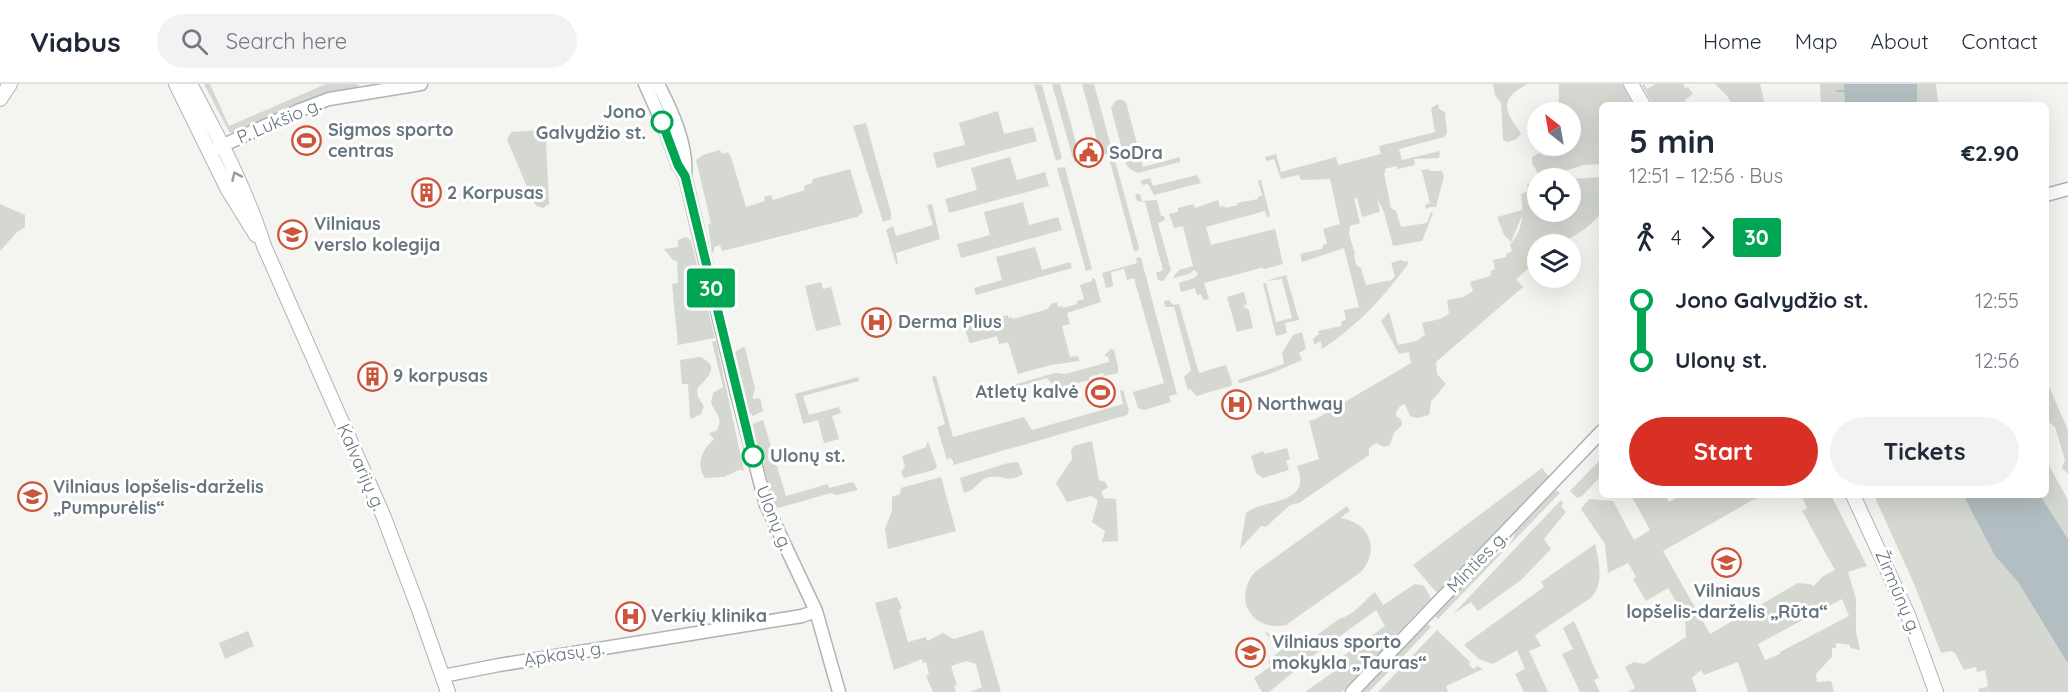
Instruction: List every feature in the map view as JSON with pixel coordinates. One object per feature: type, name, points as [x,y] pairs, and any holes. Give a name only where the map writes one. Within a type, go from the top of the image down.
[{"type":"main road","points":[[0,99],[10,84]]},
{"type":"main road","name":"Kalvarijų g.","points":[[176,84],[216,149]]},
{"type":"main road","name":"Kalvarijų g.","points":[[190,84],[244,219],[264,246],[383,515],[448,692]]},
{"type":"main road","name":"P. Lukšio g.","points":[[216,149],[329,99],[421,84]]},
{"type":"main road","name":"Ulonų g.","points":[[645,84],[678,165],[685,176]]},
{"type":"main road","name":"Ulonų g.","points":[[658,84],[684,153],[685,176],[736,394],[766,505],[816,611]]},
{"type":"main road","points":[[1631,84],[1641,102]]},
{"type":"main road","points":[[2049,194],[2068,189]]},
{"type":"main road","name":"Minties g.","points":[[1352,692],[1599,434]]},
{"type":"main road","name":"Žirmūnų g.","points":[[1854,498],[1908,615],[1936,692]]},
{"type":"main road","points":[[816,611],[839,692]]},
{"type":"main road","name":"Apkasų g.","points":[[443,676],[499,664],[802,616],[816,611]]},
{"type":"shaded area","points":[[204,84],[210,84],[229,126],[326,84],[358,84],[359,88],[325,96],[235,134],[229,132]]},
{"type":"shaded area","points":[[1034,84],[1042,85],[1062,158],[1056,161]]},
{"type":"shaded area","points":[[1052,84],[1060,84],[1081,161],[1074,162]]},
{"type":"shaded area","points":[[1082,84],[1094,84],[1139,248],[1137,251],[1134,251],[1108,154],[1101,155]]},
{"type":"shaded area","points":[[1493,84],[1527,84],[1512,95],[1507,104],[1509,115],[1521,134],[1515,140],[1507,142],[1503,140],[1501,103],[1495,95]]},
{"type":"shaded area","points":[[1559,84],[1622,84],[1631,102],[1599,102],[1599,164],[1574,168],[1535,168],[1532,163],[1534,156],[1581,156],[1581,102],[1558,102]]},
{"type":"shaded area","points":[[1644,84],[1647,89],[1656,84],[1683,84],[1693,94],[1685,102],[1651,102],[1642,85]]},
{"type":"shaded area","points":[[1715,84],[1760,84],[1764,102],[1730,102]]},
{"type":"shaded area","points":[[1820,84],[1844,84],[1845,102],[1821,102]]},
{"type":"shaded area","points":[[1844,84],[1917,84],[1917,102],[1845,102]]},
{"type":"shaded area","points":[[1917,84],[1936,84],[1938,102],[1917,102]]},
{"type":"shaded area","points":[[1120,99],[1126,102],[1143,167],[1180,157],[1180,162],[1138,173],[1130,169],[1126,164],[1111,108],[1115,101]]},
{"type":"shaded area","points":[[1438,104],[1439,109],[1445,112],[1447,133],[1444,137],[1399,149],[1402,160],[1440,151],[1439,158],[1414,159],[1415,165],[1398,169],[1396,166],[1385,169],[1384,173],[1391,208],[1396,211],[1401,227],[1427,223],[1431,212],[1433,213],[1422,241],[1393,246],[1384,212],[1377,198],[1380,212],[1362,217],[1357,198],[1354,198],[1360,223],[1350,226],[1349,234],[1356,265],[1361,268],[1366,285],[1392,280],[1395,276],[1391,263],[1407,260],[1408,264],[1369,311],[1322,349],[1321,341],[1314,345],[1313,339],[1319,334],[1318,331],[1341,326],[1342,321],[1346,320],[1344,310],[1359,307],[1344,248],[1302,262],[1300,254],[1322,249],[1327,243],[1323,229],[1340,224],[1330,179],[1301,180],[1299,175],[1281,179],[1274,159],[1266,161],[1265,157],[1276,154],[1281,172],[1336,157],[1338,165],[1381,154],[1379,146],[1435,132],[1431,108]]},
{"type":"shaded area","points":[[998,111],[1004,134],[1033,127],[1037,141],[937,168],[933,153],[965,145],[959,123]]},
{"type":"shaded area","points":[[866,123],[891,213],[891,219],[883,222],[853,126]]},
{"type":"shaded area","points":[[541,130],[546,140],[549,204],[543,208],[534,203],[507,140],[511,132]]},
{"type":"shaded area","points":[[720,150],[722,154],[728,152],[731,157],[746,207],[765,201],[764,197],[771,195],[773,200],[805,190],[804,186],[812,183],[813,179],[850,169],[863,212],[857,217],[722,251],[720,245],[714,247],[714,253],[708,225],[711,223],[696,160],[703,155]]},
{"type":"shaded area","points":[[1010,157],[1017,180],[1045,172],[1049,186],[949,213],[945,199],[977,190],[971,168]]},
{"type":"shaded area","points":[[1065,167],[1092,269],[1086,271],[1057,168]]},
{"type":"shaded area","points":[[1427,169],[1442,171],[1444,176],[1436,207],[1426,209],[1425,205],[1430,203],[1422,171],[1419,171]]},
{"type":"shaded area","points":[[1197,175],[1201,183],[1154,195],[1148,184],[1143,185],[1140,181],[1150,178],[1153,186]]},
{"type":"shaded area","points":[[1599,177],[1599,216],[1576,234],[1527,234],[1527,270],[1516,279],[1523,287],[1436,362],[1437,374],[1446,384],[1431,401],[1429,415],[1417,418],[1410,416],[1405,404],[1400,406],[1396,416],[1401,419],[1402,425],[1394,433],[1390,445],[1384,447],[1376,443],[1369,448],[1369,455],[1299,503],[1290,505],[1266,527],[1261,526],[1240,549],[1246,513],[1293,494],[1298,488],[1300,479],[1297,466],[1319,459],[1309,421],[1411,363],[1409,352],[1399,354],[1381,321],[1389,312],[1398,345],[1416,341],[1425,335],[1422,323],[1440,319],[1449,314],[1447,300],[1464,297],[1473,291],[1470,282],[1490,276],[1491,271],[1495,269],[1493,260],[1506,257],[1506,254],[1512,251],[1510,244],[1518,233],[1522,221],[1521,194],[1527,191],[1527,222],[1581,222],[1581,178]]},
{"type":"shaded area","points":[[1261,180],[1270,216],[1267,217],[1265,211],[1206,227],[1211,245],[1275,229],[1283,264],[1204,283],[1209,299],[1203,300],[1201,294],[1197,295],[1195,288],[1181,292],[1179,283],[1194,278],[1198,274],[1194,270],[1189,274],[1174,278],[1179,270],[1193,266],[1183,226],[1174,228],[1169,214],[1178,212],[1178,208],[1194,204],[1195,208],[1218,200],[1220,207],[1225,206],[1225,208],[1258,199],[1262,195],[1258,181]]},
{"type":"shaded area","points":[[1135,194],[1140,194],[1142,201],[1157,200],[1161,216],[1164,216],[1165,220],[1158,223],[1171,270],[1163,281],[1158,280],[1156,273],[1163,270],[1145,202],[1137,201]]},
{"type":"shaded area","points":[[1023,202],[1029,225],[1058,217],[1062,230],[961,258],[957,244],[990,235],[984,212]]},
{"type":"shaded area","points":[[0,204],[25,215],[25,227],[16,233],[0,251]]},
{"type":"shaded area","points":[[932,204],[940,239],[896,253],[898,263],[896,264],[886,230],[893,226],[896,236],[933,225],[927,205]]},
{"type":"shaded area","points":[[1522,210],[1522,216],[1511,242],[1504,235],[1497,217]]},
{"type":"shaded area","points":[[686,237],[691,240],[715,338],[678,345],[672,284],[678,283],[677,261],[673,260],[664,249],[678,247],[678,240]]},
{"type":"shaded area","points":[[1035,247],[1042,270],[1070,262],[1072,268],[976,295],[974,288],[1002,280],[996,257]]},
{"type":"shaded area","points":[[1139,257],[1177,394],[1169,396],[1171,402],[1144,410],[1138,408],[1133,392],[1164,383],[1134,278],[1127,280],[1124,269],[1111,272],[1113,286],[1106,288],[1102,273],[1137,263],[1136,258]]},
{"type":"shaded area","points":[[1286,275],[1299,320],[1285,323],[1287,333],[1276,336],[1263,284],[1266,283],[1276,322],[1292,318],[1282,279],[1266,281]]},
{"type":"shaded area","points":[[1092,278],[1095,279],[1101,302],[1067,313],[1070,324],[1062,326],[1070,357],[1078,356],[1079,361],[1051,365],[1018,374],[1008,342],[999,344],[997,336],[969,342],[963,322],[974,318],[977,330],[985,329],[999,325],[1003,322],[1001,317],[1008,315],[1008,318],[1013,319],[1048,309],[1051,304],[1057,302],[1058,307],[1063,308],[1077,304],[1077,301],[1084,299],[1080,285],[1092,281]]},
{"type":"shaded area","points":[[821,282],[823,289],[831,287],[841,325],[816,331],[805,286]]},
{"type":"shaded area","points":[[1244,292],[1247,304],[1243,306],[1249,310],[1253,328],[1237,332],[1227,297]]},
{"type":"shaded area","points":[[1169,300],[1173,305],[1179,304],[1199,373],[1226,365],[1232,382],[1231,386],[1196,396],[1191,389],[1188,390],[1184,377],[1191,370],[1174,307],[1165,307],[1164,301]]},
{"type":"shaded area","points":[[1302,332],[1306,349],[1299,353],[1302,360],[1270,374],[1238,382],[1238,380],[1284,364],[1282,353],[1293,335]]},
{"type":"shaded area","points":[[716,341],[744,471],[741,469],[724,477],[705,478],[701,467],[702,457],[714,439],[709,433],[716,431],[719,423],[711,403],[713,393],[723,387],[712,342]]},
{"type":"shaded area","points":[[743,347],[755,389],[753,399],[760,398],[763,411],[753,416],[749,412],[735,352]]},
{"type":"shaded area","points":[[1111,349],[1114,350],[1118,373],[1104,376],[1103,373],[1089,377],[1089,380],[1056,389],[1047,378],[996,393],[995,390],[1055,373],[1065,374],[1109,362],[1108,356],[1105,357],[1105,355]]},
{"type":"shaded area","points":[[700,357],[707,361],[711,369],[708,377],[697,389],[698,397],[704,406],[701,414],[690,418],[688,384],[682,384],[680,360]]},
{"type":"shaded area","points":[[936,376],[953,437],[1024,417],[1032,430],[1123,404],[1120,391],[1123,390],[1129,411],[1127,415],[953,465],[950,458],[947,460],[937,427],[945,424],[932,377]]},
{"type":"shaded area","points":[[858,377],[859,381],[803,396],[809,415],[839,407],[841,413],[832,416],[839,439],[824,443],[818,420],[803,424],[795,394]]},
{"type":"shaded area","points":[[2049,387],[2068,430],[2068,474],[2062,468],[2065,460],[2055,427],[2049,422]]},
{"type":"shaded area","points":[[763,420],[786,496],[828,484],[829,488],[853,482],[858,490],[837,495],[831,493],[778,508],[774,505],[763,463],[765,462],[753,424]]},
{"type":"shaded area","points":[[928,441],[937,467],[934,470],[904,478],[901,472],[905,467],[902,456],[926,447]]},
{"type":"shaded area","points":[[1092,441],[1099,480],[1105,482],[1108,487],[1101,492],[1104,498],[1116,499],[1118,541],[1102,542],[1105,531],[1092,522],[1098,500],[1091,496],[1067,502],[1056,483],[1072,459],[1071,450],[1074,446]]},
{"type":"shaded area","points":[[1287,448],[1290,459],[1286,461],[1289,470],[1263,478],[1256,473],[1251,456],[1263,451],[1264,454]]},
{"type":"shaded area","points":[[1599,461],[1599,478],[1582,496],[1577,498],[1570,491]]},
{"type":"shaded area","points":[[1018,462],[1023,474],[1018,477],[1009,479],[989,477],[964,493],[960,478]]},
{"type":"shaded area","points":[[2049,465],[2068,500],[2068,539],[2042,498],[2049,498]]},
{"type":"shaded area","points":[[1542,468],[1549,477],[1438,592],[1435,591],[1413,565]]},
{"type":"shaded area","points":[[941,477],[956,531],[888,549],[885,529],[892,511],[892,497],[900,494],[901,488]]},
{"type":"shaded area","points":[[1556,490],[1560,493],[1438,619],[1435,616],[1491,558],[1506,548],[1515,533]]},
{"type":"shaded area","points":[[1633,498],[1667,498],[1669,502],[1676,498],[1758,498],[1663,551],[1710,634],[1798,583],[1814,586],[1822,577],[1835,570],[1802,511],[1807,508],[1802,498],[1833,498],[1867,566],[1848,572],[1856,599],[1856,632],[1860,650],[1850,648],[1850,645],[1836,643],[1836,648],[1832,648],[1832,657],[1816,674],[1817,682],[1831,681],[1834,692],[1748,692],[1738,662],[1704,675],[1701,670],[1692,678],[1697,692],[1628,692],[1635,688],[1625,667],[1634,662],[1644,664],[1686,637],[1685,616],[1668,588],[1646,601],[1633,579],[1636,577],[1628,563],[1608,573],[1605,544],[1581,509],[1589,499],[1613,501],[1634,540],[1650,530]],"holes":[[[1842,599],[1849,616],[1765,660],[1758,644]]]},
{"type":"shaded area","points":[[1875,498],[1965,498],[1995,556],[2018,582],[2068,664],[2068,692],[1988,692],[1987,688],[1987,692],[1979,692],[1978,689],[1988,685],[1985,670],[1977,672],[1976,667],[1964,670],[1955,653],[1951,651],[1941,653],[1914,584]]},
{"type":"shaded area","points":[[1965,498],[2042,498],[2068,539],[2068,664],[2018,582],[1995,556]]},
{"type":"shaded area","points":[[1561,500],[1563,503],[1561,506],[1566,512],[1544,539],[1551,549],[1521,580],[1478,611],[1471,602],[1453,614]]},
{"type":"shaded area","points":[[1347,506],[1350,511],[1340,518],[1358,525],[1365,531],[1371,546],[1367,563],[1361,572],[1286,625],[1274,626],[1255,618],[1249,611],[1245,593],[1248,582],[1255,572]]},
{"type":"shaded area","points":[[1595,544],[1600,571],[1596,591],[1592,597],[1535,635],[1541,646],[1529,651],[1548,692],[1524,692],[1515,674],[1525,669],[1517,650],[1493,664],[1479,659],[1464,645],[1544,587],[1541,582]]},
{"type":"shaded area","points":[[1415,584],[1424,586],[1431,598],[1342,692],[1305,692],[1339,668],[1335,662],[1385,626],[1376,610],[1314,655],[1269,692],[1262,692],[1254,678],[1271,666],[1268,661],[1279,652],[1265,632],[1302,646],[1354,611],[1375,592],[1383,605]]},
{"type":"shaded area","points":[[897,597],[902,608],[899,610],[908,642],[926,637],[927,641],[943,633],[954,639],[983,630],[1001,692],[970,692],[982,687],[976,664],[966,661],[951,666],[957,685],[954,686],[956,692],[933,692],[926,676],[929,674],[926,662],[923,663],[922,659],[894,670],[875,603]]},
{"type":"shaded area","points":[[1574,621],[1599,678],[1594,680],[1600,692],[1580,692],[1562,654],[1573,649],[1563,628]]},
{"type":"shaded area","points":[[1427,624],[1431,627],[1369,692],[1361,692]]},
{"type":"shaded area","points":[[1437,630],[1470,662],[1469,665],[1474,669],[1477,666],[1483,669],[1446,686],[1448,692],[1378,692]]},
{"type":"shaded area","points":[[248,631],[254,646],[225,659],[219,643]]},
{"type":"waterway","points":[[1837,91],[1845,91]]},
{"type":"bus line","name":"30","points":[[662,122],[678,165],[685,176],[736,394],[753,456]]},
{"type":"place","name":"Jono Galvydžio st.","points":[[662,122]]},
{"type":"place","name":"Sigmos sporto centras","points":[[307,140]]},
{"type":"place","name":"SoDra","points":[[1088,153]]},
{"type":"place","name":"2 Korpusas","points":[[426,193]]},
{"type":"place","name":"Vilniaus verslo kolegija","points":[[293,234]]},
{"type":"place","name":"Derma Plius","points":[[877,322]]},
{"type":"place","name":"9 korpusas","points":[[372,376]]},
{"type":"place","name":"Atletų kalvė","points":[[1100,392]]},
{"type":"place","name":"Northway","points":[[1236,404]]},
{"type":"place","name":"Ulonų st.","points":[[753,456]]},
{"type":"place","name":"Vilniaus lopšelis-darželis „Pumpurėlis“","points":[[32,497]]},
{"type":"place","name":"Vilniaus lopšelis-darželis „Rūta“","points":[[1727,562]]},
{"type":"place","name":"Verkių klinika","points":[[630,616]]},
{"type":"place","name":"Vilniaus sporto mokykla „Tauras“","points":[[1251,652]]}]
